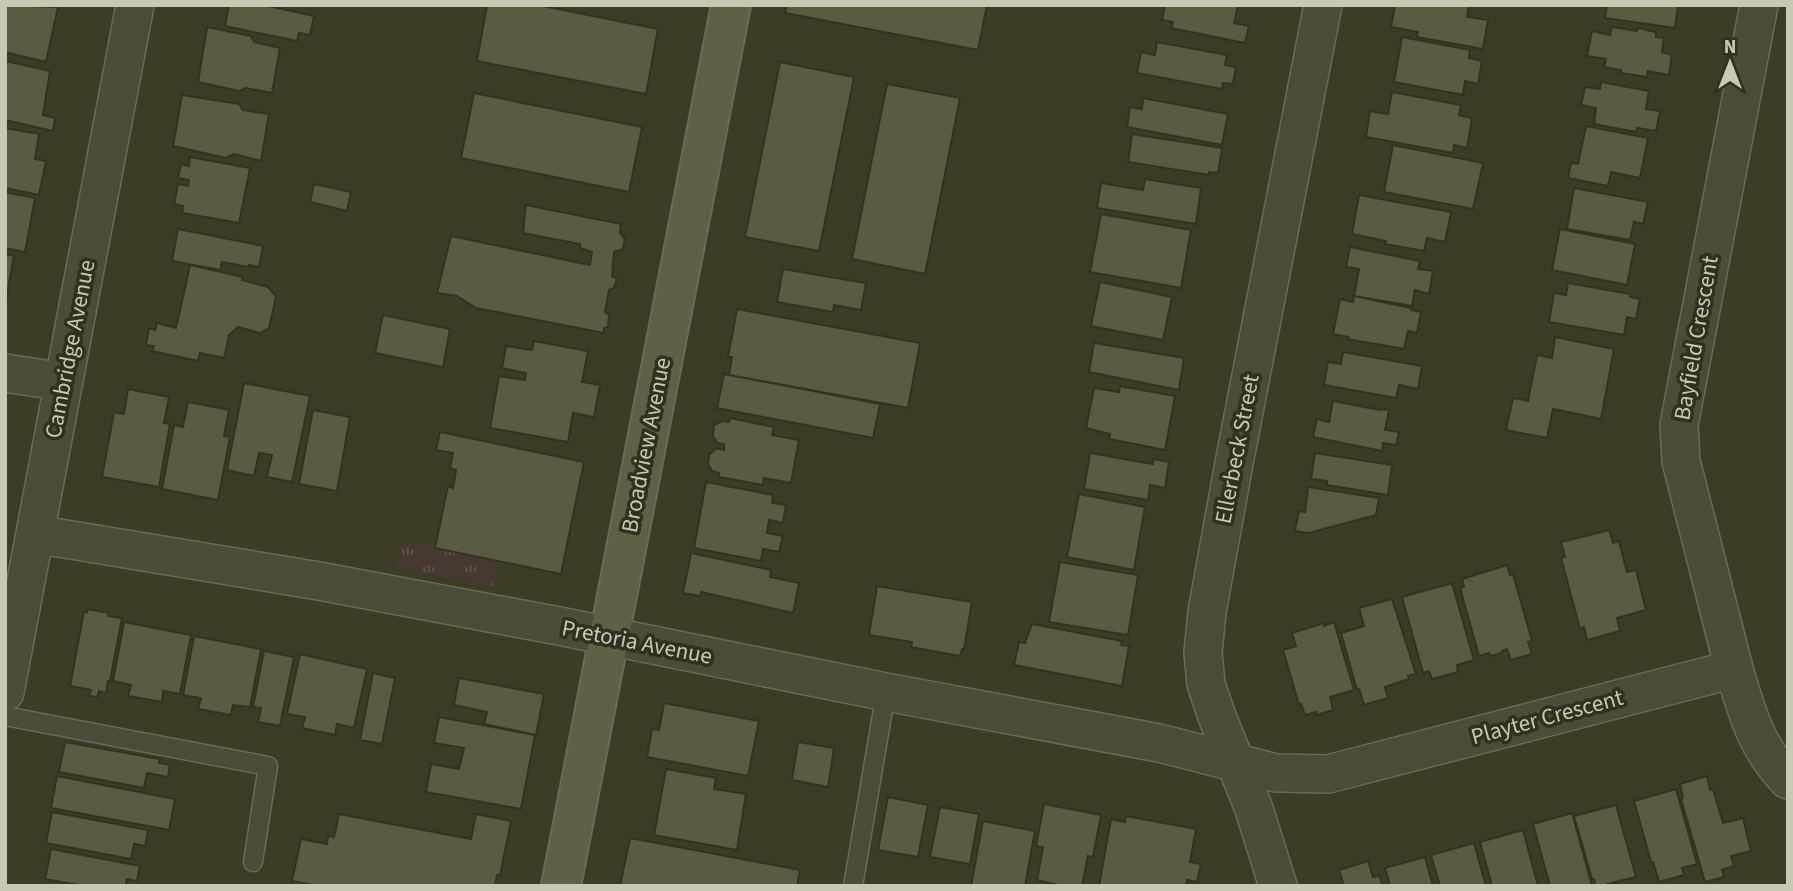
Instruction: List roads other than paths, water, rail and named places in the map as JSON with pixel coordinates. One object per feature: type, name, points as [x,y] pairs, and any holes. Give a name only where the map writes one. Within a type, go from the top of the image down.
[{"type":"main road","name":"Broadview Avenue","points":[[561,886],[731,5]]},
{"type":"street","name":"Cambridge Avenue","points":[[5,692],[135,5]]},
{"type":"street","name":"Ellerbeck Street","points":[[1279,886],[1258,820],[1206,684],[1203,653],[1207,612],[1323,5]]},
{"type":"street","name":"Bayfield Crescent","points":[[1734,668],[1681,461],[1679,425],[1759,5]]},
{"type":"street","points":[[5,373],[64,382]]},
{"type":"street","name":"Pretoria Avenue","points":[[35,534],[318,581],[559,626],[886,692],[1159,743],[1237,764]]},
{"type":"street","points":[[1734,668],[1761,746],[1774,766],[1788,780]]},
{"type":"street","name":"Playter Crescent","points":[[1237,764],[1276,773],[1328,774],[1734,668]]},
{"type":"lane","points":[[853,886],[886,692]]},
{"type":"lane","points":[[5,716],[268,766],[253,862]]}]
